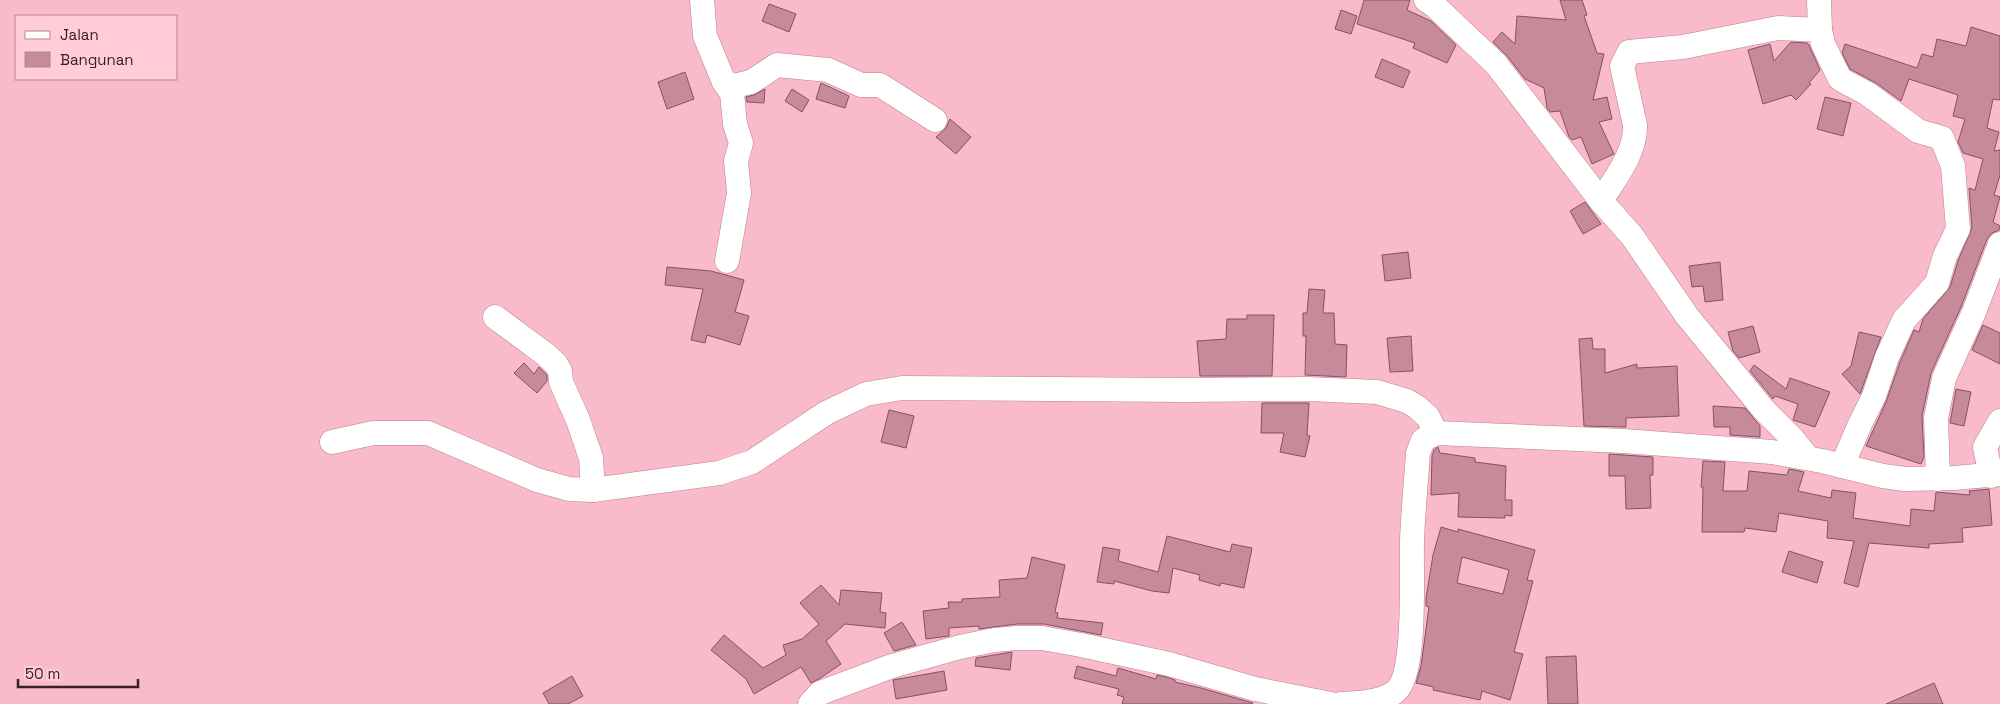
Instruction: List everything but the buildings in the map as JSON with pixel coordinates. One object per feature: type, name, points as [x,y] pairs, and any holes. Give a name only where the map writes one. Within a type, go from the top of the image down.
[{"type":"street","points":[[702,0],[705,36],[724,82],[732,94],[735,124],[741,143],[736,161],[739,193],[727,261]]},
{"type":"street","points":[[1426,0],[1435,6],[1496,64],[1601,200],[1632,236],[1687,316],[1764,410],[1792,438],[1808,458]]},
{"type":"street","points":[[1819,0],[1820,30],[1823,44],[1840,79],[1868,94],[1918,130],[1942,138],[1953,166],[1958,229],[1945,256],[1936,284],[1904,320],[1874,396],[1842,466]]},
{"type":"street","points":[[1601,200],[1626,160],[1636,135],[1636,125],[1622,66],[1629,52],[1683,47],[1778,28],[1820,30]]},
{"type":"street","points":[[724,82],[734,86],[751,82],[778,65],[790,68],[828,70],[861,85],[880,85],[935,120]]},
{"type":"street","points":[[1938,478],[1936,418],[1944,378],[1974,312],[2000,244]]},
{"type":"street","points":[[495,316],[545,354],[556,364],[560,371],[561,382],[578,420],[591,458],[593,490]]},
{"type":"street","points":[[332,442],[373,433],[428,433],[537,480],[569,489],[593,490],[720,473],[744,465],[772,450],[826,413],[866,394],[902,388],[1308,389],[1377,392],[1407,401],[1417,407],[1428,417],[1436,433]]},
{"type":"street","points":[[1341,704],[1383,697],[1396,691],[1404,679],[1408,664],[1412,615],[1412,541],[1418,454],[1423,440],[1436,433],[1623,441],[1772,452],[1808,458],[1883,476],[1906,479],[1995,475],[1985,447],[2000,421]]},
{"type":"street","points":[[810,704],[820,693],[892,666],[960,647],[994,640],[1042,638],[1169,664],[1255,689],[1331,704]]}]
